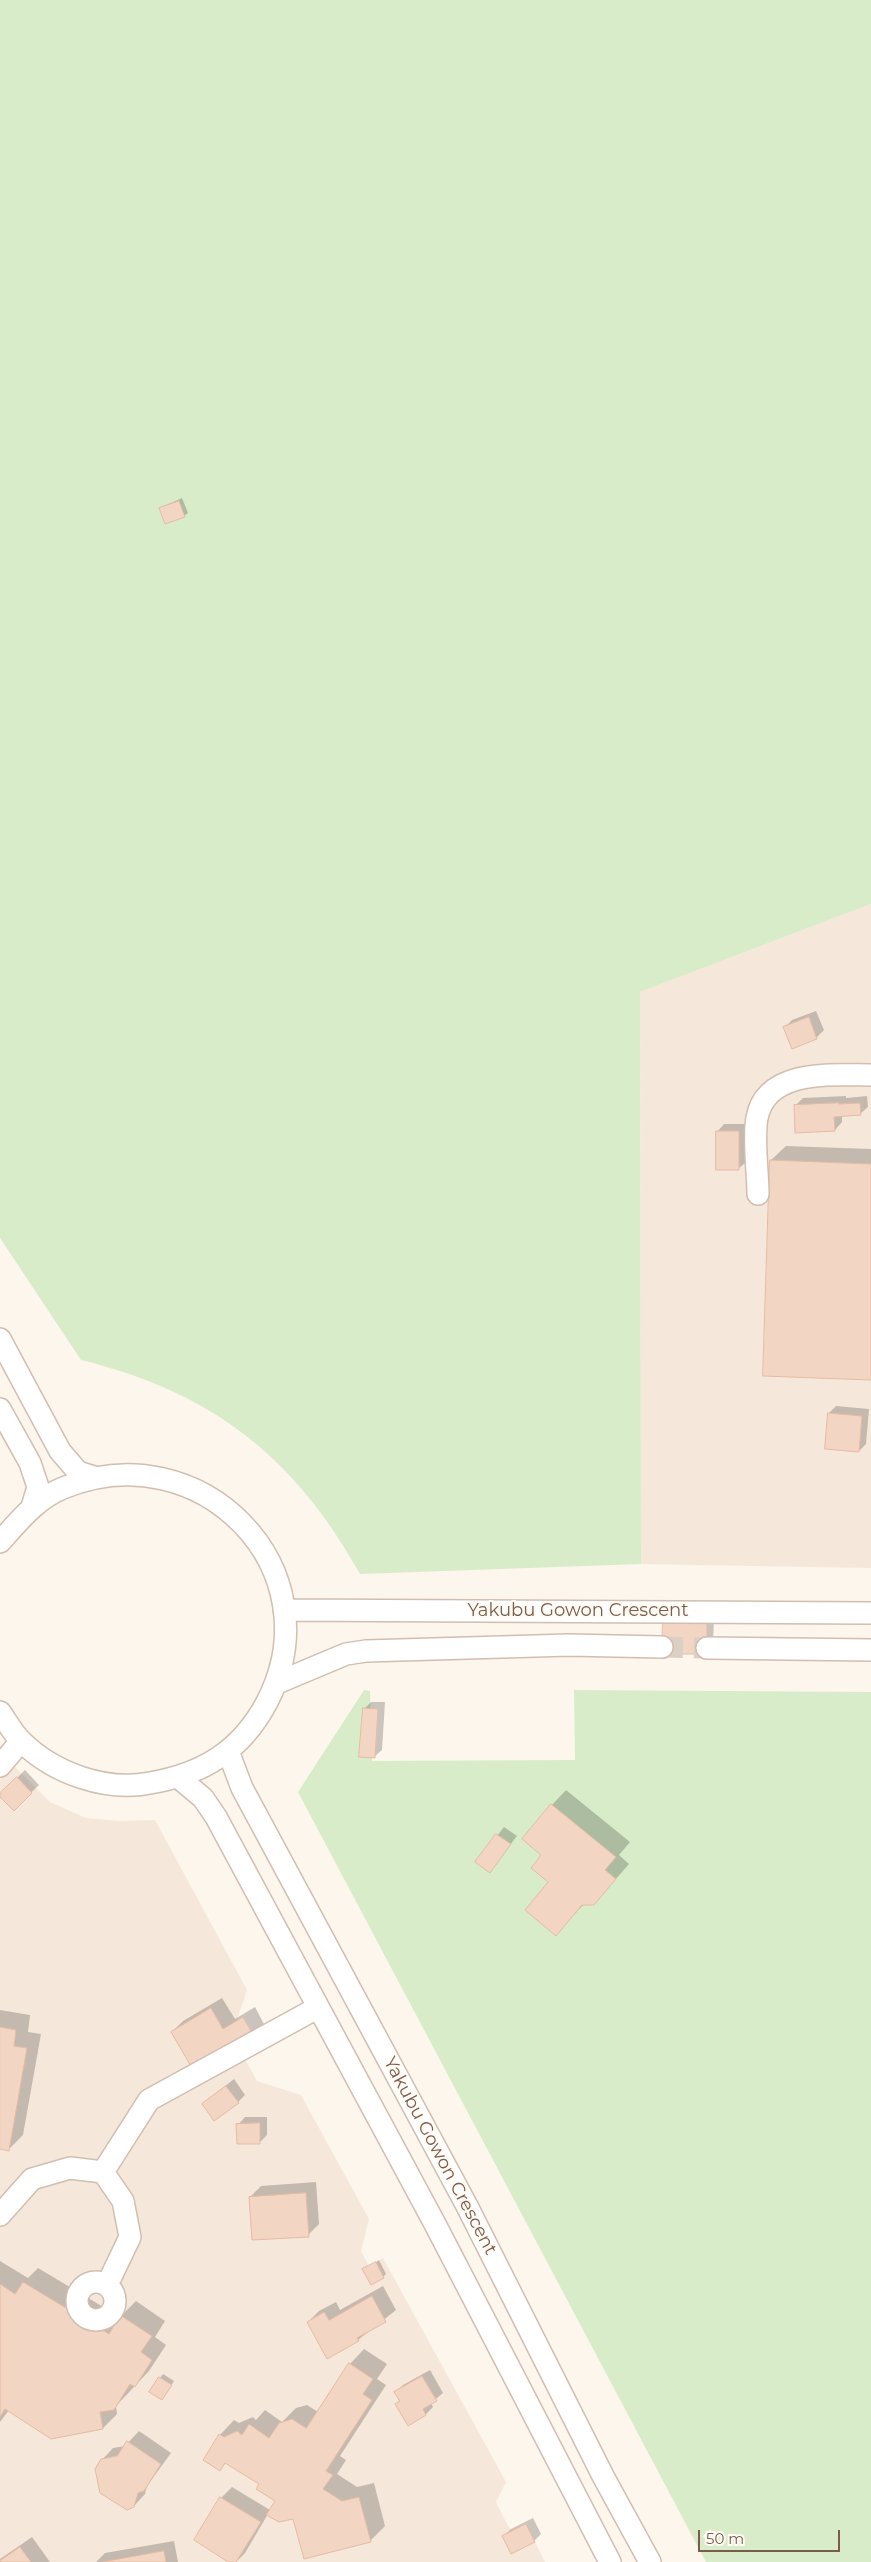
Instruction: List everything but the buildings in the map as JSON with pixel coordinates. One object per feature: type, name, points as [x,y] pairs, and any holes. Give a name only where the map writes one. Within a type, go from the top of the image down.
[{"type":"street","points":[[758,1194],[756,1119],[765,1098],[784,1085],[815,1075],[871,1075]]},
{"type":"street","points":[[0,1339],[60,1451],[78,1472],[94,1477]]},
{"type":"street","points":[[0,1409],[30,1463],[38,1487],[32,1507]]},
{"type":"street","points":[[0,1542],[32,1507],[61,1488],[94,1477],[137,1473],[180,1482],[218,1502],[250,1531],[273,1568],[284,1610],[285,1641],[277,1683],[257,1720],[228,1752],[205,1767],[180,1778],[138,1786],[95,1782],[56,1767],[21,1741],[0,1712]]},
{"type":"street","name":"Yakubu Gowon Crescent","points":[[284,1610],[871,1612]]},
{"type":"street","points":[[277,1683],[346,1654],[366,1652],[569,1645],[662,1647]]},
{"type":"street","points":[[707,1648],[871,1650]]},
{"type":"street","points":[[0,1766],[21,1741]]},
{"type":"street","name":"Yakubu Gowon Crescent","points":[[228,1752],[242,1788],[467,2206],[604,2476],[650,2562]]},
{"type":"street","name":"Yakubu Gowon Crescent","points":[[180,1778],[203,1798],[216,1817],[317,2008],[435,2224],[610,2562]]},
{"type":"street","points":[[103,2172],[149,2100],[317,2008]]},
{"type":"street","points":[[0,2215],[32,2179],[70,2168],[103,2172],[123,2201],[130,2237],[107,2285]]},
{"type":"shaded area","points":[[871,904],[871,1568],[641,1564],[640,992]]},
{"type":"shaded area","points":[[0,1752],[50,1802],[86,1818],[119,1821],[155,1820],[247,1990],[232,2035],[257,2081],[301,2095],[369,2219],[361,2251],[369,2266],[383,2258],[506,2482],[496,2502],[507,2524],[512,2531],[526,2524],[545,2562],[0,2562]]},
{"type":"green space","points":[[0,0],[871,0],[871,904],[640,992],[641,1564],[360,1574],[335,1533],[307,1496],[278,1463],[245,1435],[210,1411],[171,1390],[128,1374],[81,1360],[0,1238]]},
{"type":"green space","points":[[364,1690],[370,1691],[372,1761],[575,1760],[574,1690],[871,1692],[871,2562],[706,2562],[298,1792]]},
{"type":"tunnel","points":[[662,1647],[707,1648]]}]
